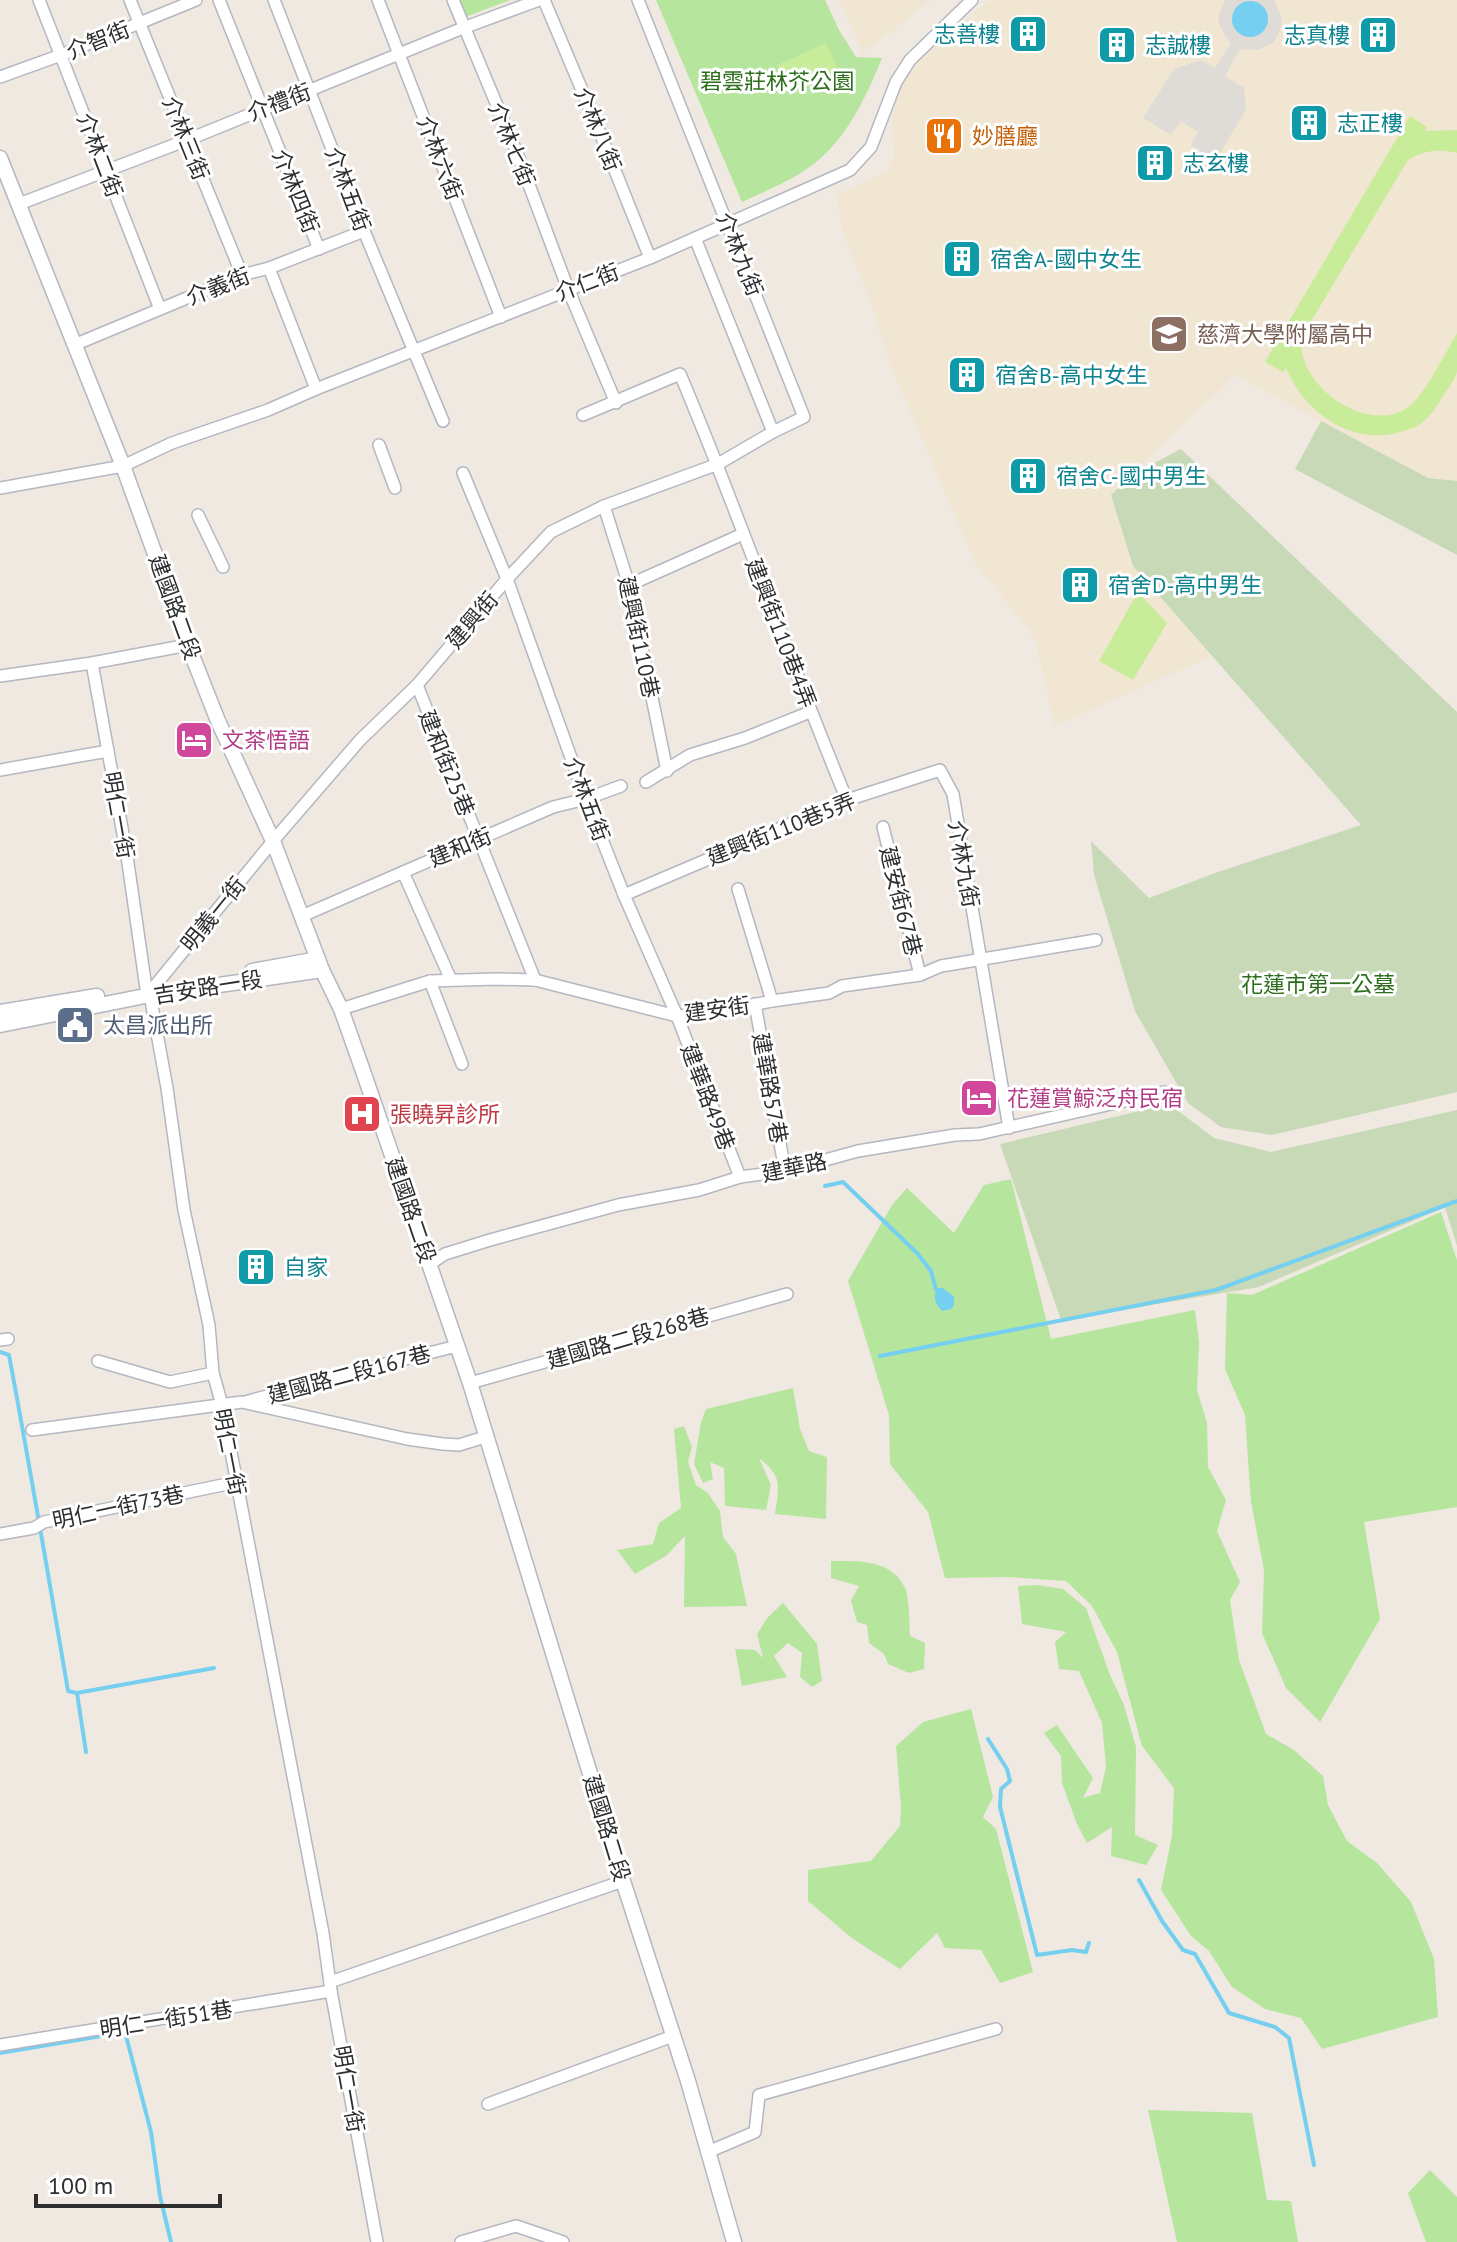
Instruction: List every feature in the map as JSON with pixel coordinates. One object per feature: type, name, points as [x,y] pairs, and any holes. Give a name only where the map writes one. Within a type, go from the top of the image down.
[{"type":"street","name":"介林二街","points":[[39,0],[160,309]]},
{"type":"street","name":"介林三街","points":[[130,0],[242,275]]},
{"type":"street","name":"介智街","points":[[0,77],[196,0]]},
{"type":"street","name":"介林四街","points":[[219,0],[319,249]]},
{"type":"street","name":"介林五街","points":[[274,0],[364,231],[443,421]]},
{"type":"street","name":"介林六街","points":[[378,0],[501,317]]},
{"type":"street","name":"介林七街","points":[[453,0],[616,403]]},
{"type":"street","name":"介禮街","points":[[19,204],[187,140],[463,28],[542,0]]},
{"type":"street","name":"介林八街","points":[[542,0],[650,258]]},
{"type":"street","name":"介林九街","points":[[638,0],[804,417],[718,464]]},
{"type":"street","name":"介仁街","points":[[0,488],[123,466],[172,443],[268,410],[650,258],[850,170],[871,147],[896,82],[910,60],[972,0]]},
{"type":"street","name":"建國路二段","points":[[0,158],[123,466],[218,721],[273,841],[320,964],[341,1009],[470,1383],[734,2242]]},
{"type":"street","name":"介義街","points":[[74,345],[242,275],[269,268],[364,231]]},
{"type":"street","points":[[695,238],[773,432]]},
{"type":"street","points":[[269,268],[316,389]]},
{"type":"street","name":"建興街110巷4弄","points":[[616,403],[680,374],[718,464],[810,712],[847,800]]},
{"type":"street","points":[[583,415],[616,403]]},
{"type":"street","points":[[379,445],[395,488]]},
{"type":"street","name":"建興街","points":[[273,841],[360,740],[417,685],[551,532],[604,506],[718,464]]},
{"type":"street","name":"介林五街","points":[[463,473],[507,579],[586,799],[677,1016]]},
{"type":"street","name":"建興街110巷","points":[[604,506],[629,585],[667,771]]},
{"type":"street","points":[[198,515],[223,567]]},
{"type":"street","points":[[629,585],[743,534]]},
{"type":"street","points":[[0,676],[188,645]]},
{"type":"street","name":"明仁一街","points":[[92,663],[167,1088],[184,1210],[209,1325],[213,1373],[222,1405],[323,1933],[377,2242]]},
{"type":"street","name":"建和街25巷","points":[[417,685],[535,980]]},
{"type":"street","points":[[646,782],[690,755],[745,738],[810,712]]},
{"type":"street","points":[[0,770],[108,751]]},
{"type":"street","name":"介林九街","points":[[940,770],[953,794],[1009,1128]]},
{"type":"street","name":"建興街110巷5弄","points":[[624,895],[847,800],[940,770]]},
{"type":"street","name":"建和街","points":[[302,916],[553,807],[621,786]]},
{"type":"street","name":"建安街67巷","points":[[883,827],[920,975]]},
{"type":"street","name":"明義一街","points":[[150,990],[273,841]]},
{"type":"street","points":[[403,872],[451,980]]},
{"type":"street","points":[[738,889],[772,1001]]},
{"type":"street","name":"建安街","points":[[341,1009],[430,981],[535,980],[677,1016],[709,1014],[829,993],[842,986],[920,975],[941,966],[1096,940]]},
{"type":"street","name":"吉安路一段","points":[[0,1012],[320,964]]},
{"type":"street","points":[[430,981],[462,1064]]},
{"type":"street","name":"吉安路一段","points":[[0,1025],[150,990]]},
{"type":"street","name":"建華路57巷","points":[[755,1004],[785,1171]]},
{"type":"street","name":"建華路49巷","points":[[677,1016],[740,1177]]},
{"type":"street","name":"建華路","points":[[430,1264],[445,1254],[618,1205],[699,1190],[740,1177],[785,1171],[858,1151],[1009,1128],[1164,1092]]},
{"type":"street","name":"建國路二段268巷","points":[[470,1383],[787,1294]]},
{"type":"street","name":"建國路二段167巷","points":[[32,1430],[242,1402],[457,1346]]},
{"type":"street","points":[[98,1361],[170,1382],[213,1373]]},
{"type":"street","points":[[242,1402],[407,1439],[459,1445],[485,1437]]},
{"type":"street","name":"明仁一街73巷","points":[[0,1534],[237,1482]]},
{"type":"street","name":"明仁一街51巷","points":[[0,2045],[331,1987],[623,1881]]},
{"type":"street","points":[[708,2152],[755,2132],[759,2095],[996,2029]]},
{"type":"street","points":[[488,2104],[673,2036]]},
{"type":"street","points":[[461,2242],[516,2226],[563,2242]]},
{"type":"shaded area","points":[[839,0],[931,0],[863,53]]},
{"type":"shaded area","name":"慈濟大學附屬高中","points":[[990,0],[1457,0],[1457,481],[1428,478],[1235,375],[1111,495],[1133,566],[1211,656],[1055,726],[1035,638],[975,562],[891,366],[871,302],[843,233],[836,195],[887,172],[894,156],[892,119],[901,84],[925,54]]},
{"type":"shaded area","points":[[1225,0],[1274,0],[1282,18],[1274,42],[1258,50],[1240,49],[1225,76],[1244,88],[1246,110],[1215,161],[1191,145],[1198,132],[1181,121],[1171,135],[1143,118],[1174,69],[1201,60],[1215,68],[1231,43],[1219,23]]},
{"type":"green space","points":[[459,0],[510,0],[465,17]]},
{"type":"green space","name":"碧雲莊林芥公園","points":[[656,0],[825,0],[856,57],[882,58],[850,123],[828,152],[799,174],[742,202]]},
{"type":"green space","points":[[826,43],[839,71],[789,93],[777,65]]},
{"type":"green space","points":[[1410,116],[1427,127],[1425,131],[1457,130],[1457,153],[1432,151],[1408,160],[1304,333],[1302,352],[1315,381],[1327,393],[1341,404],[1373,415],[1389,415],[1411,405],[1457,333],[1457,371],[1437,406],[1421,423],[1400,432],[1364,434],[1331,422],[1304,398],[1286,368],[1283,372],[1265,362]]},
{"type":"green space","points":[[1321,421],[1428,478],[1457,481],[1457,555],[1295,469]]},
{"type":"green space","name":"花蓮市第一公墓","points":[[1181,449],[1457,712],[1457,1092],[1272,1135],[1221,1127],[1188,1103],[1135,1011],[1094,875],[1091,841],[1149,898],[1361,825],[1133,566],[1111,495],[1133,474]]},
{"type":"green space","points":[[1138,592],[1167,623],[1133,680],[1099,661]]},
{"type":"green space","points":[[1169,1104],[1214,1138],[1271,1152],[1457,1110],[1457,1246],[1445,1207],[1259,1287],[1061,1320],[1000,1144]]},
{"type":"green space","points":[[1011,1179],[1051,1339],[1195,1310],[1199,1342],[1197,1390],[1207,1423],[1208,1467],[1226,1500],[1217,1531],[1240,1582],[1230,1600],[1239,1660],[1266,1734],[1294,1750],[1323,1776],[1328,1805],[1347,1841],[1377,1863],[1411,1902],[1434,1959],[1438,2017],[1322,2049],[1301,2018],[1265,2009],[1232,1987],[1209,1951],[1191,1936],[1161,1890],[1172,1836],[1174,1788],[1142,1746],[1117,1652],[1092,1606],[1066,1581],[1010,1577],[945,1578],[928,1512],[890,1464],[889,1415],[848,1281],[892,1205],[907,1188],[954,1233],[984,1185]]},
{"type":"green space","points":[[1441,1212],[1457,1260],[1457,1507],[1364,1522],[1380,1619],[1320,1722],[1286,1688],[1262,1633],[1264,1570],[1251,1502],[1245,1415],[1225,1369],[1227,1293],[1252,1295]]},
{"type":"green space","points":[[793,1388],[800,1429],[809,1451],[827,1457],[826,1519],[775,1514],[778,1482],[759,1458],[771,1485],[766,1510],[725,1506],[724,1468],[710,1462],[713,1479],[703,1483],[694,1464],[706,1409]]},
{"type":"green space","points":[[684,1426],[692,1447],[688,1462],[696,1485],[708,1493],[720,1511],[723,1537],[736,1554],[747,1606],[684,1607],[685,1536],[666,1556],[635,1574],[617,1550],[653,1544],[659,1523],[681,1508],[674,1429]]},
{"type":"green space","points":[[831,1561],[872,1563],[898,1577],[907,1596],[910,1636],[925,1643],[924,1669],[909,1673],[888,1664],[884,1654],[869,1643],[867,1625],[857,1622],[851,1600],[859,1586],[831,1578]]},
{"type":"green space","points":[[1018,1586],[1063,1589],[1086,1608],[1124,1705],[1136,1747],[1135,1835],[1158,1845],[1146,1865],[1111,1856],[1112,1827],[1087,1843],[1077,1824],[1062,1783],[1061,1756],[1044,1733],[1057,1725],[1093,1778],[1083,1798],[1100,1793],[1106,1767],[1102,1723],[1079,1671],[1059,1669],[1055,1642],[1066,1632],[1022,1624]]},
{"type":"green space","points":[[783,1603],[817,1644],[822,1681],[812,1687],[800,1677],[802,1653],[788,1643],[774,1656],[787,1677],[742,1686],[735,1649],[755,1650],[763,1658],[757,1634],[768,1617]]},
{"type":"green space","points":[[971,1709],[993,1797],[983,1817],[996,1829],[1033,1972],[1000,1983],[981,1950],[945,1948],[937,1933],[900,1969],[853,1939],[808,1901],[808,1870],[871,1861],[900,1826],[896,1746],[923,1722]]},
{"type":"green space","points":[[1148,2110],[1252,2113],[1267,2200],[1291,2201],[1298,2242],[1177,2242]]},
{"type":"green space","points":[[1430,2170],[1457,2197],[1457,2242],[1426,2242],[1408,2193]]},
{"type":"water","points":[[1250,1],[1263,6],[1268,19],[1263,32],[1250,37],[1237,32],[1232,19],[1237,6]]},
{"type":"water","points":[[938,1288],[943,1288],[954,1297],[951,1309],[942,1311],[938,1306],[935,1297]]},
{"type":"waterway","points":[[825,1186],[843,1182],[917,1253],[931,1271],[936,1290]]},
{"type":"waterway","points":[[880,1356],[1216,1290],[1457,1201]]},
{"type":"waterway","points":[[0,1352],[9,1355],[68,1691],[77,1693],[86,1752]]},
{"type":"waterway","points":[[77,1693],[214,1668]]},
{"type":"waterway","points":[[988,1739],[1007,1769],[1010,1781],[1001,1789],[1000,1807],[1037,1955],[1072,1950],[1086,1952],[1089,1943]]},
{"type":"waterway","points":[[1139,1880],[1183,1950],[1195,1954],[1229,2013],[1275,2027],[1289,2038],[1314,2165]]},
{"type":"waterway","points":[[0,2053],[125,2032],[151,2132],[160,2196],[171,2242]]},
{"type":"place","name":"志善樓","points":[[1028,34]]},
{"type":"place","name":"志真樓","points":[[1378,35]]},
{"type":"place","name":"志誠樓","points":[[1117,45]]},
{"type":"place","name":"志正樓","points":[[1309,123]]},
{"type":"place","name":"妙膳廳","points":[[944,136]]},
{"type":"place","name":"志玄樓","points":[[1155,163]]},
{"type":"place","name":"宿舍A-國中女生","points":[[962,259]]},
{"type":"place","name":"慈濟大學附屬高中","points":[[1169,334]]},
{"type":"place","name":"宿舍B-高中女生","points":[[967,375]]},
{"type":"place","name":"宿舍C-國中男生","points":[[1028,476]]},
{"type":"place","name":"宿舍D-高中男生","points":[[1080,585]]},
{"type":"place","name":"文茶悟語","points":[[194,740]]},
{"type":"place","name":"太昌派出所","points":[[75,1025]]},
{"type":"place","name":"花蓮賞鯨泛舟民宿","points":[[979,1098]]},
{"type":"place","name":"張曉昇診所","points":[[362,1114]]},
{"type":"place","name":"自家","points":[[256,1267]]}]
